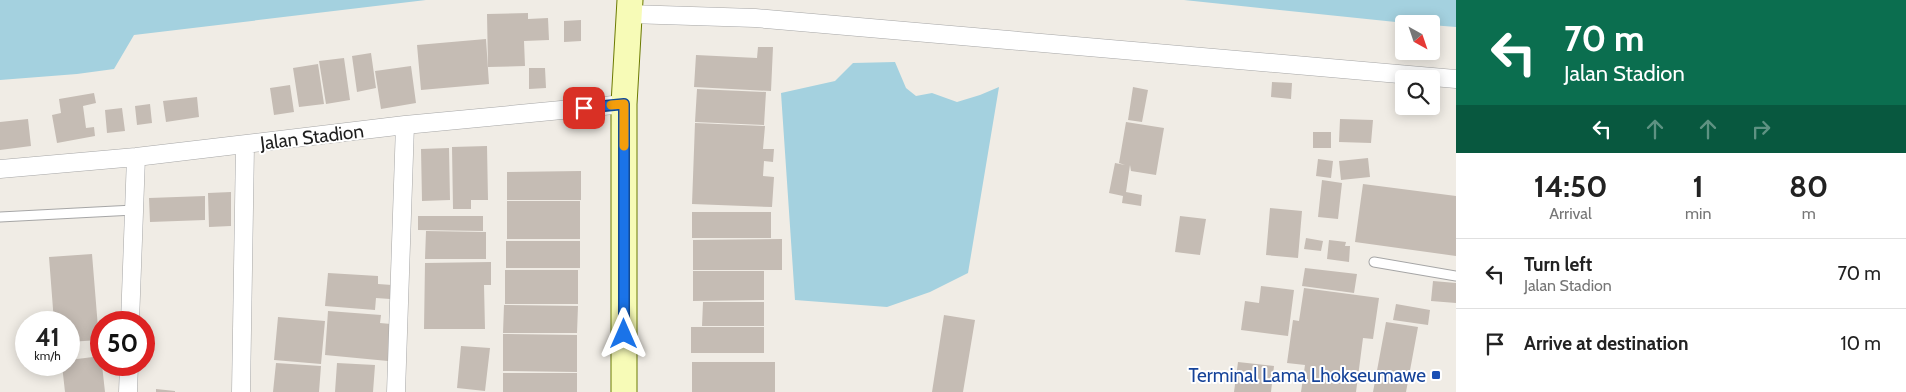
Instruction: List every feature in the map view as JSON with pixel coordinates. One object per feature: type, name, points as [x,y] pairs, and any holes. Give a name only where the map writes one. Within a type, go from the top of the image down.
[{"type":"main road","points":[[624,392],[624,104],[630,7]]},
{"type":"street","points":[[630,7],[1456,79]]},
{"type":"street","name":"Jalan Stadion","points":[[0,169],[245,146],[406,125],[624,104]]},
{"type":"street","points":[[396,392],[406,125]]},
{"type":"street","points":[[241,392],[245,146]]},
{"type":"street","points":[[130,311],[136,157]]},
{"type":"street","points":[[128,392],[129,376]]},
{"type":"lane","points":[[0,217],[134,210]]},
{"type":"lane","points":[[1374,262],[1456,276]]},
{"type":"water","points":[[0,0],[426,0],[134,35],[114,69],[0,80]]},
{"type":"water","points":[[1184,0],[1456,0],[1456,27],[1440,26],[1440,15],[1395,15],[1395,22]]},
{"type":"water","points":[[895,62],[906,88],[916,96],[932,93],[957,102],[999,87],[968,273],[930,292],[887,307],[795,300],[781,93],[835,81],[853,63]]},
{"type":"building","points":[[528,13],[528,19],[548,18],[549,40],[524,41],[525,66],[488,67],[487,14]]},
{"type":"building","points":[[581,20],[581,41],[564,42],[564,21]]},
{"type":"building","points":[[486,39],[489,84],[421,90],[417,45]]},
{"type":"building","points":[[758,47],[773,47],[771,91],[694,87],[696,55],[757,58]]},
{"type":"building","points":[[371,53],[376,88],[357,92],[352,56]]},
{"type":"building","points":[[344,58],[350,100],[326,104],[319,61]]},
{"type":"building","points":[[318,64],[324,104],[299,107],[293,68]]},
{"type":"building","points":[[411,66],[416,103],[381,109],[375,71]]},
{"type":"building","points":[[529,68],[545,68],[546,88],[529,89]]},
{"type":"building","points":[[1272,82],[1292,83],[1291,99],[1271,97]]},
{"type":"building","points":[[290,85],[294,112],[274,115],[270,88]]},
{"type":"building","points":[[1133,87],[1148,90],[1142,122],[1128,120]]},
{"type":"building","points":[[697,89],[766,92],[764,125],[695,122]]},
{"type":"building","points":[[94,93],[96,103],[83,106],[86,128],[94,127],[95,136],[57,143],[52,115],[61,113],[59,99]]},
{"type":"building","points":[[197,97],[199,117],[166,122],[163,101]]},
{"type":"building","points":[[150,104],[152,123],[137,125],[135,106]]},
{"type":"building","points":[[122,108],[125,131],[107,133],[105,110]]},
{"type":"building","points":[[28,119],[31,146],[0,150],[0,122]]},
{"type":"building","points":[[1340,119],[1373,120],[1371,143],[1339,142]]},
{"type":"building","points":[[1126,122],[1164,128],[1156,175],[1131,171],[1130,165],[1126,192],[1142,195],[1141,206],[1122,203],[1123,196],[1109,193],[1115,163],[1125,165],[1119,163]]},
{"type":"building","points":[[695,123],[765,126],[763,149],[774,149],[773,162],[764,161],[763,176],[774,177],[772,207],[692,204]]},
{"type":"building","points":[[1313,132],[1331,132],[1331,148],[1313,148]]},
{"type":"building","points":[[487,146],[488,200],[471,200],[471,209],[453,209],[452,147]]},
{"type":"building","points":[[449,148],[450,200],[422,201],[421,149]]},
{"type":"building","points":[[1368,158],[1370,177],[1341,180],[1339,161]]},
{"type":"building","points":[[1318,159],[1333,161],[1331,178],[1316,176]]},
{"type":"building","points":[[581,171],[581,200],[507,200],[507,172]]},
{"type":"building","points":[[1322,180],[1342,183],[1338,219],[1318,217]]},
{"type":"building","points":[[1363,184],[1456,196],[1456,256],[1355,242]]},
{"type":"building","points":[[231,192],[231,226],[209,227],[208,193]]},
{"type":"building","points":[[205,196],[205,220],[150,222],[149,198]]},
{"type":"building","points":[[507,201],[580,201],[580,239],[507,239]]},
{"type":"building","points":[[1270,208],[1302,211],[1298,258],[1266,255]]},
{"type":"building","points":[[692,212],[771,212],[771,238],[692,238]]},
{"type":"building","points":[[418,216],[483,216],[483,231],[418,230]]},
{"type":"building","points":[[1180,216],[1206,219],[1200,255],[1175,252]]},
{"type":"building","points":[[426,231],[486,232],[486,259],[425,259]]},
{"type":"building","points":[[1306,238],[1323,241],[1321,251],[1304,249]]},
{"type":"building","points":[[782,239],[782,270],[693,270],[693,240]]},
{"type":"building","points":[[1329,240],[1346,242],[1345,246],[1350,246],[1349,262],[1327,259]]},
{"type":"building","points":[[506,241],[580,241],[580,268],[506,268]]},
{"type":"building","points":[[92,254],[97,311],[90,311],[90,341],[80,341],[80,311],[53,311],[49,257]]},
{"type":"building","points":[[491,262],[491,285],[484,285],[485,329],[424,329],[425,263]]},
{"type":"building","points":[[1305,268],[1357,274],[1354,293],[1302,286]]},
{"type":"building","points":[[505,270],[578,270],[578,304],[505,304]]},
{"type":"building","points":[[693,271],[764,271],[764,300],[693,301]]},
{"type":"building","points":[[328,273],[378,276],[378,284],[392,285],[390,299],[376,298],[375,310],[325,306]]},
{"type":"building","points":[[1433,281],[1456,283],[1456,303],[1431,301]]},
{"type":"building","points":[[1261,286],[1294,290],[1288,336],[1241,330],[1245,301],[1259,303]]},
{"type":"building","points":[[1304,288],[1379,298],[1373,339],[1363,338],[1356,392],[1301,392],[1305,365],[1287,363],[1293,320],[1299,321]]},
{"type":"building","points":[[703,302],[764,302],[764,326],[702,326]]},
{"type":"building","points":[[1396,304],[1430,310],[1428,325],[1393,320]]},
{"type":"building","points":[[504,305],[578,306],[577,333],[503,333]]},
{"type":"building","points":[[328,311],[381,315],[380,323],[391,324],[388,361],[325,355]]},
{"type":"building","points":[[944,315],[975,320],[963,392],[932,392]]},
{"type":"building","points":[[278,317],[325,321],[321,364],[274,360]]},
{"type":"building","points":[[1386,322],[1418,327],[1406,392],[1373,392]]},
{"type":"building","points":[[691,327],[764,327],[764,353],[691,353]]},
{"type":"building","points":[[503,334],[577,335],[577,372],[503,371]]},
{"type":"building","points":[[461,346],[490,348],[485,391],[457,388]]},
{"type":"building","points":[[90,357],[90,376],[103,376],[105,392],[65,392],[63,376],[80,376],[80,359]]},
{"type":"building","points":[[692,362],[775,362],[775,392],[692,392]]},
{"type":"building","points":[[1238,362],[1274,366],[1271,392],[1234,392]]},
{"type":"building","points":[[276,363],[321,366],[319,392],[273,392]]},
{"type":"building","points":[[337,363],[375,365],[373,392],[335,392]]},
{"type":"building","points":[[503,373],[577,373],[577,392],[503,392]]},
{"type":"building","points":[[156,389],[175,391],[175,392],[156,392]]},
{"type":"slow traffic","points":[[611,105],[624,104],[624,146]]},
{"type":"place","name":"Terminal Lama Lhokseumawe","points":[[1436,375]]},
{"type":"route","points":[[584,108],[624,104],[624,334]]}]
